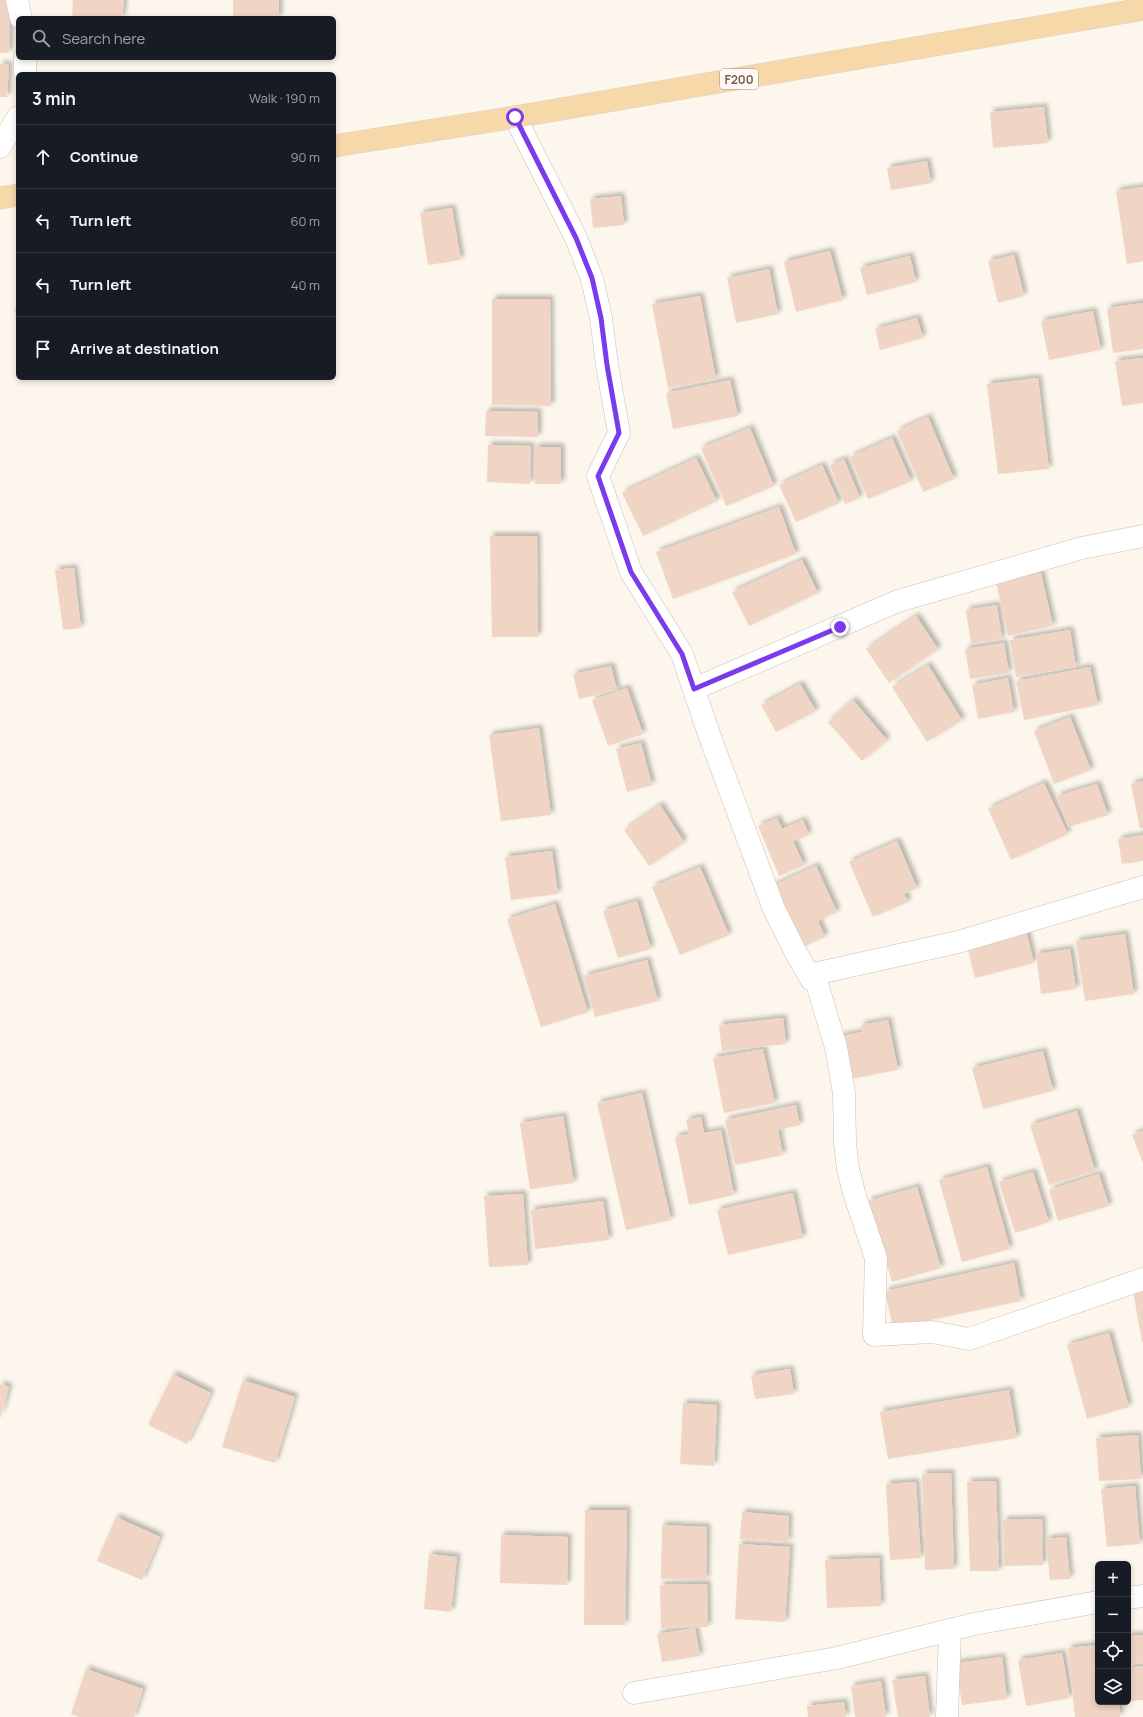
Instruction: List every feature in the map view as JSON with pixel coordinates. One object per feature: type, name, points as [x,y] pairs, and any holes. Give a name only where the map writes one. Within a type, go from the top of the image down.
[{"type":"main road","name":"F200","points":[[336,146],[515,117],[1143,9]]},
{"type":"main road","points":[[0,198],[16,195]]},
{"type":"street","points":[[18,0],[21,16]]},
{"type":"street","points":[[24,60],[25,72]]},
{"type":"street","points":[[515,117],[576,238],[592,278],[601,318],[607,365],[619,433],[598,476],[631,572],[682,654],[774,909],[795,952],[811,979],[814,974],[958,942],[1143,887]]},
{"type":"street","points":[[0,146],[16,120]]},
{"type":"street","points":[[694,689],[898,601],[1082,548],[1143,536]]},
{"type":"street","points":[[814,974],[836,1047],[844,1093],[845,1143],[848,1169],[855,1196],[876,1258],[874,1335],[932,1332],[969,1339],[1143,1279]]},
{"type":"street","points":[[1131,1598],[1143,1596]]},
{"type":"street","points":[[634,1693],[837,1658],[974,1624],[1095,1603]]},
{"type":"street","points":[[947,1717],[950,1630]]},
{"type":"building","points":[[0,0],[10,0],[9,53],[0,53]]},
{"type":"building","points":[[73,0],[124,0],[122,16],[72,16]]},
{"type":"building","points":[[233,0],[279,0],[279,16],[233,16]]},
{"type":"building","points":[[0,64],[9,65],[7,97],[0,97]]},
{"type":"building","points":[[1044,107],[1048,143],[993,148],[990,112]]},
{"type":"building","points":[[927,161],[931,183],[891,190],[887,168]]},
{"type":"building","points":[[1143,187],[1143,261],[1127,264],[1116,191]]},
{"type":"building","points":[[621,196],[624,225],[593,228],[590,199]]},
{"type":"building","points":[[452,208],[461,260],[428,265],[420,213]]},
{"type":"building","points":[[830,251],[843,300],[796,312],[784,262]]},
{"type":"building","points":[[1014,255],[1024,296],[998,303],[988,261]]},
{"type":"building","points":[[910,256],[916,282],[867,295],[860,268]]},
{"type":"building","points":[[769,269],[778,314],[736,323],[727,278]]},
{"type":"building","points":[[700,296],[716,379],[668,388],[652,304]]},
{"type":"building","points":[[492,299],[550,299],[551,406],[492,405]]},
{"type":"building","points":[[1143,303],[1143,349],[1113,353],[1107,308]]},
{"type":"building","points":[[1093,311],[1101,350],[1049,360],[1041,321]]},
{"type":"building","points":[[917,318],[923,338],[880,350],[875,329]]},
{"type":"building","points":[[1143,358],[1143,403],[1122,406],[1115,361]]},
{"type":"building","points":[[1038,378],[1049,469],[998,474],[987,384]]},
{"type":"building","points":[[730,380],[738,416],[673,429],[666,393]]},
{"type":"building","points":[[486,411],[538,412],[538,437],[485,436]]},
{"type":"building","points":[[928,417],[954,479],[923,492],[897,431]]},
{"type":"building","points":[[750,428],[774,486],[726,506],[701,448]]},
{"type":"building","points":[[892,438],[911,481],[868,499],[850,457]]},
{"type":"building","points":[[488,445],[531,446],[530,484],[487,482]]},
{"type":"building","points":[[535,447],[561,447],[561,484],[535,484]]},
{"type":"building","points":[[696,458],[717,501],[643,536],[622,493]]},
{"type":"building","points":[[844,459],[860,498],[845,504],[830,465]]},
{"type":"building","points":[[822,465],[839,503],[796,522],[779,485]]},
{"type":"building","points":[[779,507],[796,554],[673,599],[656,552]]},
{"type":"building","points":[[490,536],[537,536],[538,637],[492,637]]},
{"type":"building","points":[[802,560],[818,593],[749,626],[732,592]]},
{"type":"building","points":[[74,568],[81,628],[63,630],[55,570]]},
{"type":"building","points":[[1041,573],[1053,626],[1008,636],[996,582]]},
{"type":"building","points":[[997,605],[1002,639],[971,644],[966,610]]},
{"type":"building","points":[[916,616],[938,649],[889,683],[866,649]]},
{"type":"building","points":[[1070,630],[1076,667],[1016,677],[1010,640]]},
{"type":"building","points":[[1004,643],[1009,673],[970,679],[965,649]]},
{"type":"building","points":[[928,665],[962,720],[927,742],[892,687]]},
{"type":"building","points":[[611,666],[617,690],[579,699],[573,674]]},
{"type":"building","points":[[1090,667],[1098,705],[1024,720],[1016,681]]},
{"type":"building","points":[[1008,678],[1014,712],[978,719],[972,685]]},
{"type":"building","points":[[800,684],[816,711],[776,732],[761,705]]},
{"type":"building","points":[[627,688],[643,734],[608,746],[592,700]]},
{"type":"building","points":[[853,700],[887,740],[862,761],[828,722]]},
{"type":"building","points":[[1070,717],[1091,770],[1054,784],[1034,731]]},
{"type":"building","points":[[539,728],[551,815],[501,821],[489,735]]},
{"type":"building","points":[[641,743],[652,785],[627,792],[616,749]]},
{"type":"building","points":[[1143,781],[1143,828],[1140,829],[1131,784]]},
{"type":"building","points":[[1044,783],[1068,834],[1011,860],[988,809]]},
{"type":"building","points":[[1097,784],[1108,815],[1068,827],[1057,796]]},
{"type":"building","points":[[660,805],[684,842],[649,866],[624,830]]},
{"type":"building","points":[[777,818],[782,829],[803,820],[809,835],[793,841],[804,865],[779,876],[758,826]]},
{"type":"building","points":[[1143,835],[1143,861],[1122,864],[1118,839]]},
{"type":"building","points":[[897,841],[917,888],[904,894],[908,902],[873,917],[849,862]]},
{"type":"building","points":[[552,851],[558,894],[511,900],[505,857]]},
{"type":"building","points":[[816,866],[837,912],[818,921],[825,937],[800,948],[772,886]]},
{"type":"building","points":[[700,867],[729,935],[680,955],[652,887]]},
{"type":"building","points":[[637,901],[651,949],[618,958],[603,911]]},
{"type":"building","points":[[555,904],[588,1012],[541,1027],[507,919]]},
{"type":"building","points":[[1026,931],[1034,963],[975,978],[967,946]]},
{"type":"building","points":[[1125,934],[1134,994],[1085,1001],[1076,941]]},
{"type":"building","points":[[1070,949],[1076,989],[1041,994],[1036,954]]},
{"type":"building","points":[[647,960],[658,1001],[595,1017],[584,976]]},
{"type":"building","points":[[783,1018],[786,1044],[722,1051],[719,1025]]},
{"type":"building","points":[[888,1020],[898,1070],[845,1080],[837,1037],[862,1032],[861,1025]]},
{"type":"building","points":[[763,1049],[775,1103],[724,1113],[713,1058]]},
{"type":"building","points":[[1043,1051],[1053,1091],[983,1109],[972,1068]]},
{"type":"building","points":[[642,1093],[671,1220],[626,1230],[597,1103]]},
{"type":"building","points":[[796,1105],[800,1125],[778,1130],[783,1155],[735,1165],[725,1120]]},
{"type":"building","points":[[1077,1111],[1095,1171],[1049,1185],[1030,1125]]},
{"type":"building","points":[[563,1116],[574,1183],[530,1189],[520,1123]]},
{"type":"building","points":[[701,1117],[704,1133],[721,1130],[734,1195],[689,1205],[675,1137],[689,1134],[686,1120]]},
{"type":"building","points":[[1143,1131],[1143,1163],[1132,1135]]},
{"type":"building","points":[[987,1167],[1010,1249],[962,1262],[939,1180]]},
{"type":"building","points":[[1033,1172],[1049,1222],[1015,1233],[999,1182]]},
{"type":"building","points":[[1099,1174],[1109,1206],[1058,1221],[1049,1190]]},
{"type":"building","points":[[917,1187],[941,1268],[892,1282],[868,1201]]},
{"type":"building","points":[[793,1193],[803,1238],[728,1255],[717,1210]]},
{"type":"building","points":[[523,1194],[528,1265],[489,1267],[484,1196]]},
{"type":"building","points":[[603,1201],[609,1240],[535,1249],[531,1210]]},
{"type":"building","points":[[1014,1263],[1021,1301],[893,1328],[885,1291]]},
{"type":"building","points":[[1143,1289],[1143,1342],[1142,1342],[1133,1291]]},
{"type":"building","points":[[1109,1333],[1129,1407],[1087,1419],[1067,1345]]},
{"type":"building","points":[[790,1369],[794,1394],[755,1399],[751,1375]]},
{"type":"building","points":[[173,1374],[211,1393],[187,1444],[148,1425]]},
{"type":"building","points":[[243,1380],[295,1397],[275,1463],[222,1447]]},
{"type":"building","points":[[0,1384],[9,1387],[0,1419]]},
{"type":"building","points":[[1009,1390],[1017,1438],[888,1459],[880,1412]]},
{"type":"building","points":[[683,1403],[717,1405],[714,1466],[680,1464]]},
{"type":"building","points":[[1138,1435],[1141,1479],[1099,1481],[1096,1438]]},
{"type":"building","points":[[951,1473],[954,1569],[925,1570],[922,1474]]},
{"type":"building","points":[[996,1481],[999,1571],[970,1571],[967,1482]]},
{"type":"building","points":[[916,1482],[921,1558],[890,1560],[886,1484]]},
{"type":"building","points":[[1135,1486],[1140,1544],[1107,1547],[1101,1489]]},
{"type":"building","points":[[585,1510],[627,1510],[625,1625],[584,1625]]},
{"type":"building","points":[[742,1512],[789,1516],[788,1542],[740,1539]]},
{"type":"building","points":[[116,1517],[160,1537],[142,1580],[97,1561]]},
{"type":"building","points":[[1042,1519],[1043,1565],[1004,1566],[1003,1520]]},
{"type":"building","points":[[662,1525],[707,1527],[706,1580],[661,1579]]},
{"type":"building","points":[[501,1535],[568,1537],[567,1585],[500,1583]]},
{"type":"building","points":[[1066,1537],[1070,1579],[1050,1580],[1046,1539]]},
{"type":"building","points":[[739,1544],[790,1547],[785,1622],[735,1619]]},
{"type":"building","points":[[429,1554],[457,1557],[451,1612],[424,1609]]},
{"type":"building","points":[[879,1558],[881,1606],[827,1608],[825,1560]]},
{"type":"building","points":[[707,1584],[708,1627],[661,1628],[660,1585]]},
{"type":"building","points":[[695,1628],[700,1656],[662,1662],[657,1634]]},
{"type":"building","points":[[1143,1635],[1143,1663],[1131,1664],[1131,1636]]},
{"type":"building","points":[[1095,1645],[1095,1705],[1119,1705],[1120,1717],[1075,1717],[1068,1648]]},
{"type":"building","points":[[1062,1653],[1070,1698],[1026,1706],[1018,1660]]},
{"type":"building","points":[[1002,1657],[1007,1699],[962,1705],[956,1663]]},
{"type":"building","points":[[1143,1666],[1143,1700],[1131,1701],[1131,1668]]},
{"type":"building","points":[[86,1669],[143,1689],[134,1717],[79,1717],[71,1714]]},
{"type":"building","points":[[925,1676],[930,1717],[898,1717],[892,1680]]},
{"type":"building","points":[[881,1681],[886,1717],[855,1717],[851,1686]]},
{"type":"building","points":[[844,1702],[846,1717],[808,1717],[807,1706]]},
{"type":"route","points":[[515,117],[576,238],[592,278],[601,318],[607,365],[619,433],[598,476],[631,572],[682,654],[694,689],[840,627]]}]
